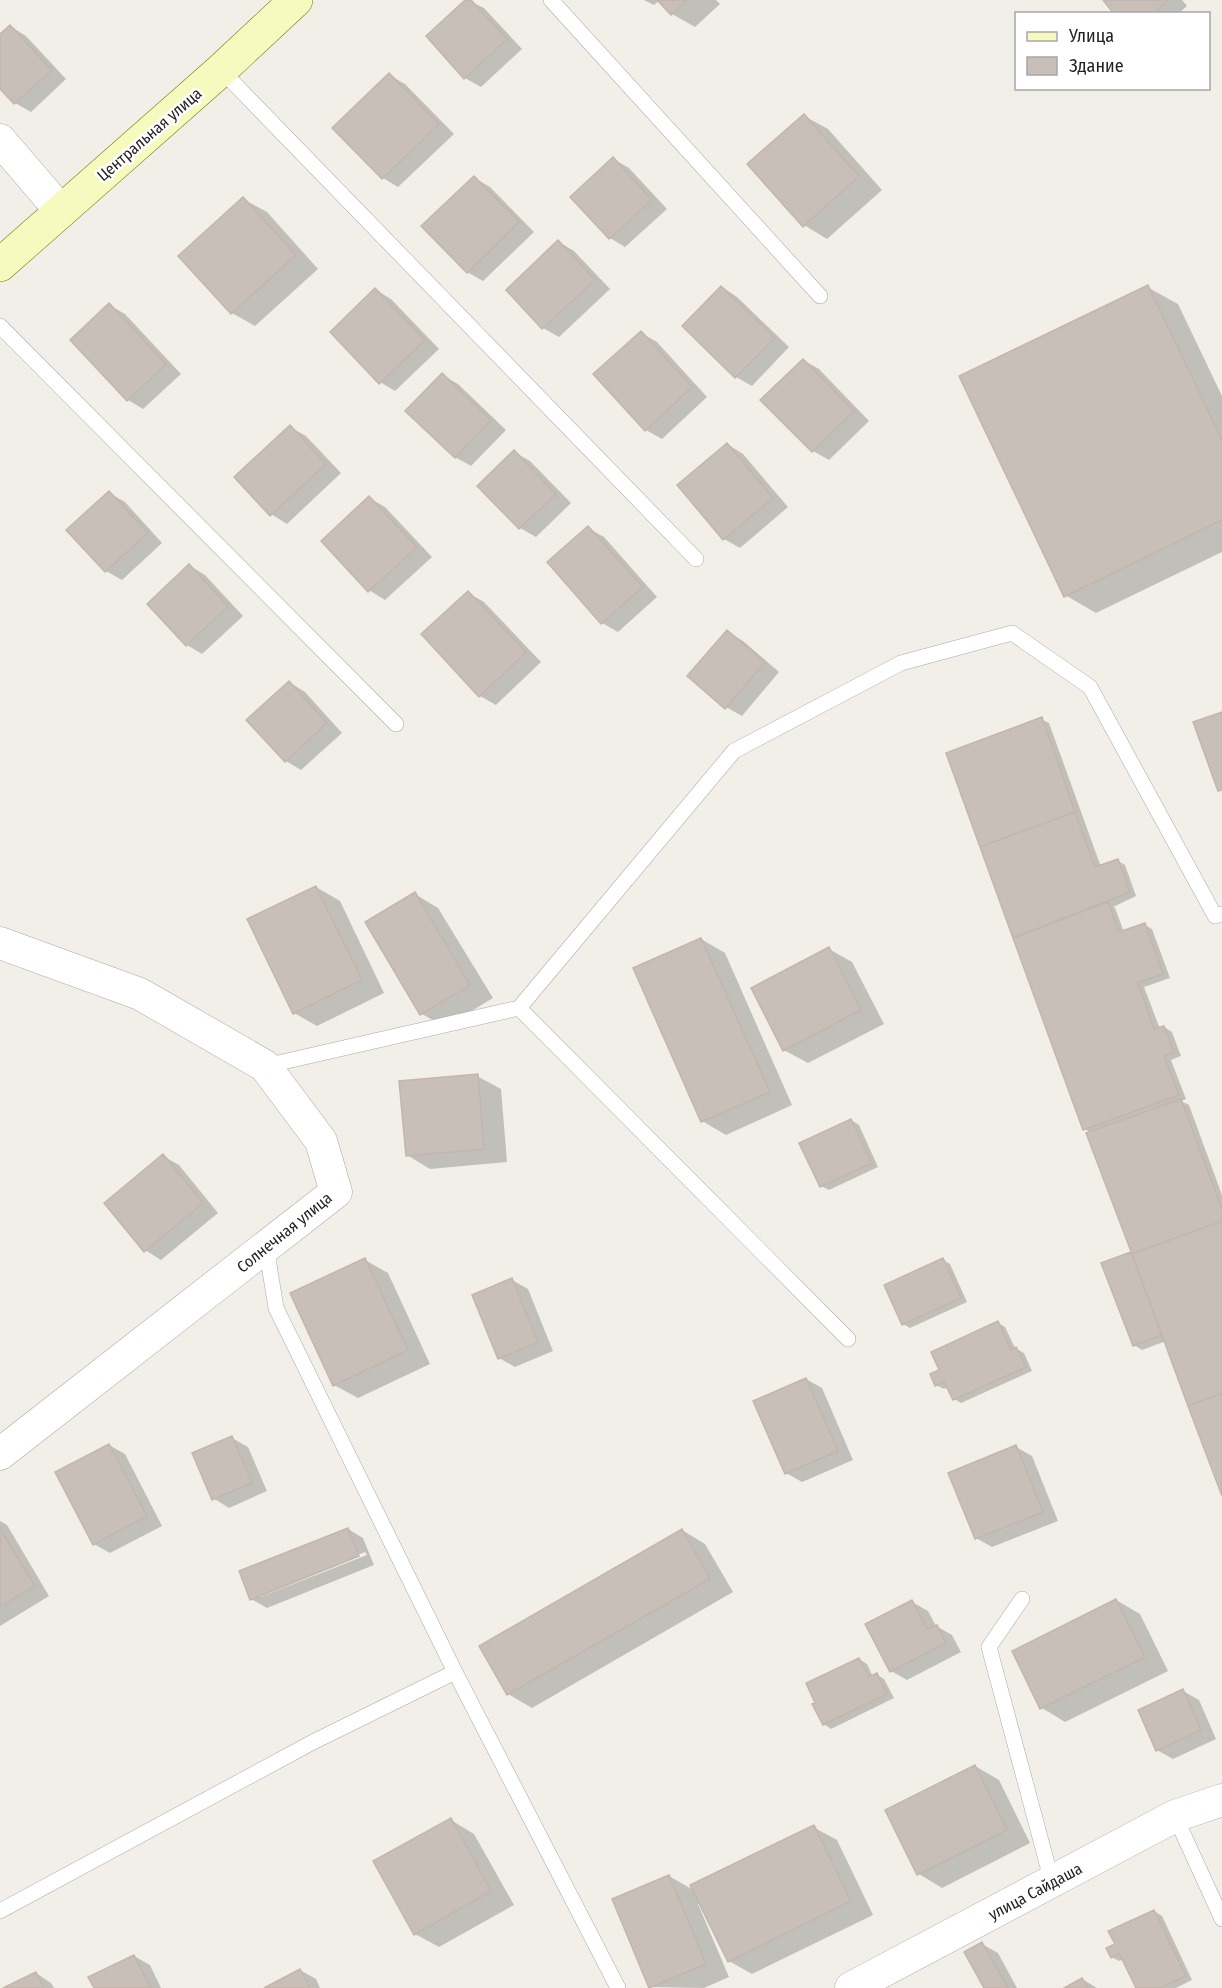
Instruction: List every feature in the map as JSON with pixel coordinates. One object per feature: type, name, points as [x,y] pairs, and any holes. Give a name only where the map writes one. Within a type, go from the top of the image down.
[{"type":"street","name":"Центральная улица","points":[[0,266],[221,70],[296,0]]},
{"type":"street","points":[[0,140],[61,211]]},
{"type":"street","name":"Солнечная улица","points":[[0,943],[140,994],[265,1066],[321,1141],[336,1192],[0,1454]]},
{"type":"street","name":"улица Сайдаша","points":[[851,1988],[1175,1816],[1222,1800]]},
{"type":"lane","points":[[551,0],[820,296]]},
{"type":"lane","points":[[221,70],[696,559]]},
{"type":"lane","points":[[0,326],[396,724]]},
{"type":"lane","points":[[265,1066],[519,1008],[734,751],[901,663],[1012,633],[1090,687],[1215,915],[1222,914]]},
{"type":"lane","points":[[519,1008],[848,1339]]},
{"type":"lane","points":[[266,1246],[276,1308],[455,1672],[618,1988]]},
{"type":"lane","points":[[1022,1599],[989,1647],[1052,1882]]},
{"type":"lane","points":[[0,1911],[313,1742],[455,1672]]},
{"type":"lane","points":[[1175,1816],[1222,1919]]},
{"type":"building","points":[[465,0],[471,0],[507,39],[464,79],[426,36]]},
{"type":"building","points":[[657,0],[687,0],[671,15]]},
{"type":"building","points":[[1103,0],[1168,0],[1154,12],[1112,12]]},
{"type":"building","points":[[10,25],[52,70],[14,104],[0,89],[0,34]]},
{"type":"building","points":[[389,73],[439,124],[382,179],[332,128]]},
{"type":"building","points":[[804,114],[859,176],[803,227],[747,164]]},
{"type":"building","points":[[613,157],[652,200],[609,239],[570,197]]},
{"type":"building","points":[[474,176],[519,222],[467,273],[421,226]]},
{"type":"building","points":[[243,197],[296,255],[231,314],[178,256]]},
{"type":"building","points":[[558,240],[595,280],[542,329],[506,290]]},
{"type":"building","points":[[1148,285],[1222,440],[1222,520],[1064,597],[959,376]]},
{"type":"building","points":[[721,286],[775,338],[735,378],[682,326]]},
{"type":"building","points":[[375,288],[425,340],[379,384],[330,332]]},
{"type":"building","points":[[109,303],[166,364],[127,401],[70,340]]},
{"type":"building","points":[[641,331],[692,387],[645,431],[593,374]]},
{"type":"building","points":[[803,359],[854,411],[812,452],[760,400]]},
{"type":"building","points":[[442,373],[491,420],[455,458],[405,411]]},
{"type":"building","points":[[290,425],[326,464],[270,516],[234,477]]},
{"type":"building","points":[[727,443],[773,498],[723,540],[677,485]]},
{"type":"building","points":[[514,450],[556,494],[519,529],[477,486]]},
{"type":"building","points":[[109,491],[148,533],[105,572],[66,530]]},
{"type":"building","points":[[369,496],[417,547],[368,592],[321,541]]},
{"type":"building","points":[[588,526],[643,587],[601,624],[547,562]]},
{"type":"building","points":[[189,564],[228,606],[186,646],[147,604]]},
{"type":"building","points":[[468,591],[526,652],[479,697],[421,634]]},
{"type":"building","points":[[727,630],[765,662],[725,709],[687,676]]},
{"type":"building","points":[[289,681],[327,723],[285,762],[246,720]]},
{"type":"building","points":[[1222,712],[1222,790],[1218,791],[1193,722]]},
{"type":"building","points":[[1042,717],[1075,812],[980,847],[946,753]]},
{"type":"building","points":[[1075,812],[1095,867],[1118,859],[1130,892],[1013,938],[980,847]]},
{"type":"building","points":[[316,886],[362,980],[293,1014],[247,919]]},
{"type":"building","points":[[415,892],[470,985],[420,1015],[365,922]]},
{"type":"building","points":[[1108,902],[1119,932],[1145,923],[1163,974],[1138,983],[1154,1029],[1164,1026],[1174,1052],[1164,1056],[1179,1095],[1083,1130],[1013,938]]},
{"type":"building","points":[[701,938],[770,1092],[701,1122],[633,968]]},
{"type":"building","points":[[829,947],[861,1010],[783,1051],[751,988]]},
{"type":"building","points":[[478,1074],[484,1149],[406,1156],[399,1081]]},
{"type":"building","points":[[1181,1099],[1222,1209],[1222,1221],[1132,1254],[1086,1133]]},
{"type":"building","points":[[851,1119],[872,1163],[820,1187],[799,1143]]},
{"type":"building","points":[[163,1154],[203,1203],[144,1252],[104,1203]]},
{"type":"building","points":[[1222,1221],[1222,1393],[1188,1406],[1132,1254]]},
{"type":"building","points":[[1131,1252],[1162,1335],[1133,1346],[1101,1263]]},
{"type":"building","points":[[365,1258],[408,1350],[333,1386],[290,1293]]},
{"type":"building","points":[[943,1258],[961,1298],[902,1325],[884,1285]]},
{"type":"building","points":[[512,1278],[538,1342],[498,1359],[472,1295]]},
{"type":"building","points":[[998,1321],[1011,1350],[1016,1347],[1026,1367],[953,1400],[944,1382],[935,1386],[930,1374],[939,1370],[931,1352]]},
{"type":"building","points":[[806,1378],[838,1451],[785,1474],[753,1401]]},
{"type":"building","points":[[1222,1393],[1222,1496],[1188,1406]]},
{"type":"building","points":[[232,1436],[252,1483],[212,1500],[192,1453]]},
{"type":"building","points":[[109,1444],[147,1516],[93,1545],[55,1472]]},
{"type":"building","points":[[1016,1445],[1043,1512],[975,1539],[948,1473]]},
{"type":"building","points":[[348,1528],[359,1556],[250,1600],[239,1571]]},
{"type":"building","points":[[0,1529],[35,1586],[0,1607]]},
{"type":"building","points":[[682,1529],[710,1579],[507,1695],[479,1646]]},
{"type":"building","points":[[1116,1599],[1145,1657],[1040,1709],[1012,1651]]},
{"type":"building","points":[[912,1600],[927,1629],[937,1625],[946,1643],[890,1672],[865,1624]]},
{"type":"building","points":[[859,1658],[869,1677],[877,1673],[887,1694],[823,1725],[812,1704],[815,1703],[806,1683]]},
{"type":"building","points":[[1183,1689],[1201,1730],[1156,1751],[1138,1710]]},
{"type":"building","points":[[975,1765],[1007,1830],[917,1875],[885,1810]]},
{"type":"building","points":[[451,1818],[491,1891],[414,1935],[373,1861]]},
{"type":"building","points":[[814,1825],[851,1901],[728,1962],[690,1885]]},
{"type":"building","points":[[669,1875],[706,1964],[649,1988],[612,1899]]},
{"type":"building","points":[[1154,1910],[1186,1976],[1161,1988],[1136,1988],[1119,1953],[1111,1958],[1106,1948],[1115,1944],[1108,1931]]},
{"type":"building","points":[[982,1942],[1008,1988],[984,1988],[964,1952]]},
{"type":"building","points":[[134,1955],[151,1988],[94,1988],[88,1977]]},
{"type":"building","points":[[300,1969],[310,1988],[264,1988]]},
{"type":"building","points":[[36,1972],[44,1988],[3,1988]]},
{"type":"building","points":[[1082,1978],[1088,1988],[1064,1988]]}]
